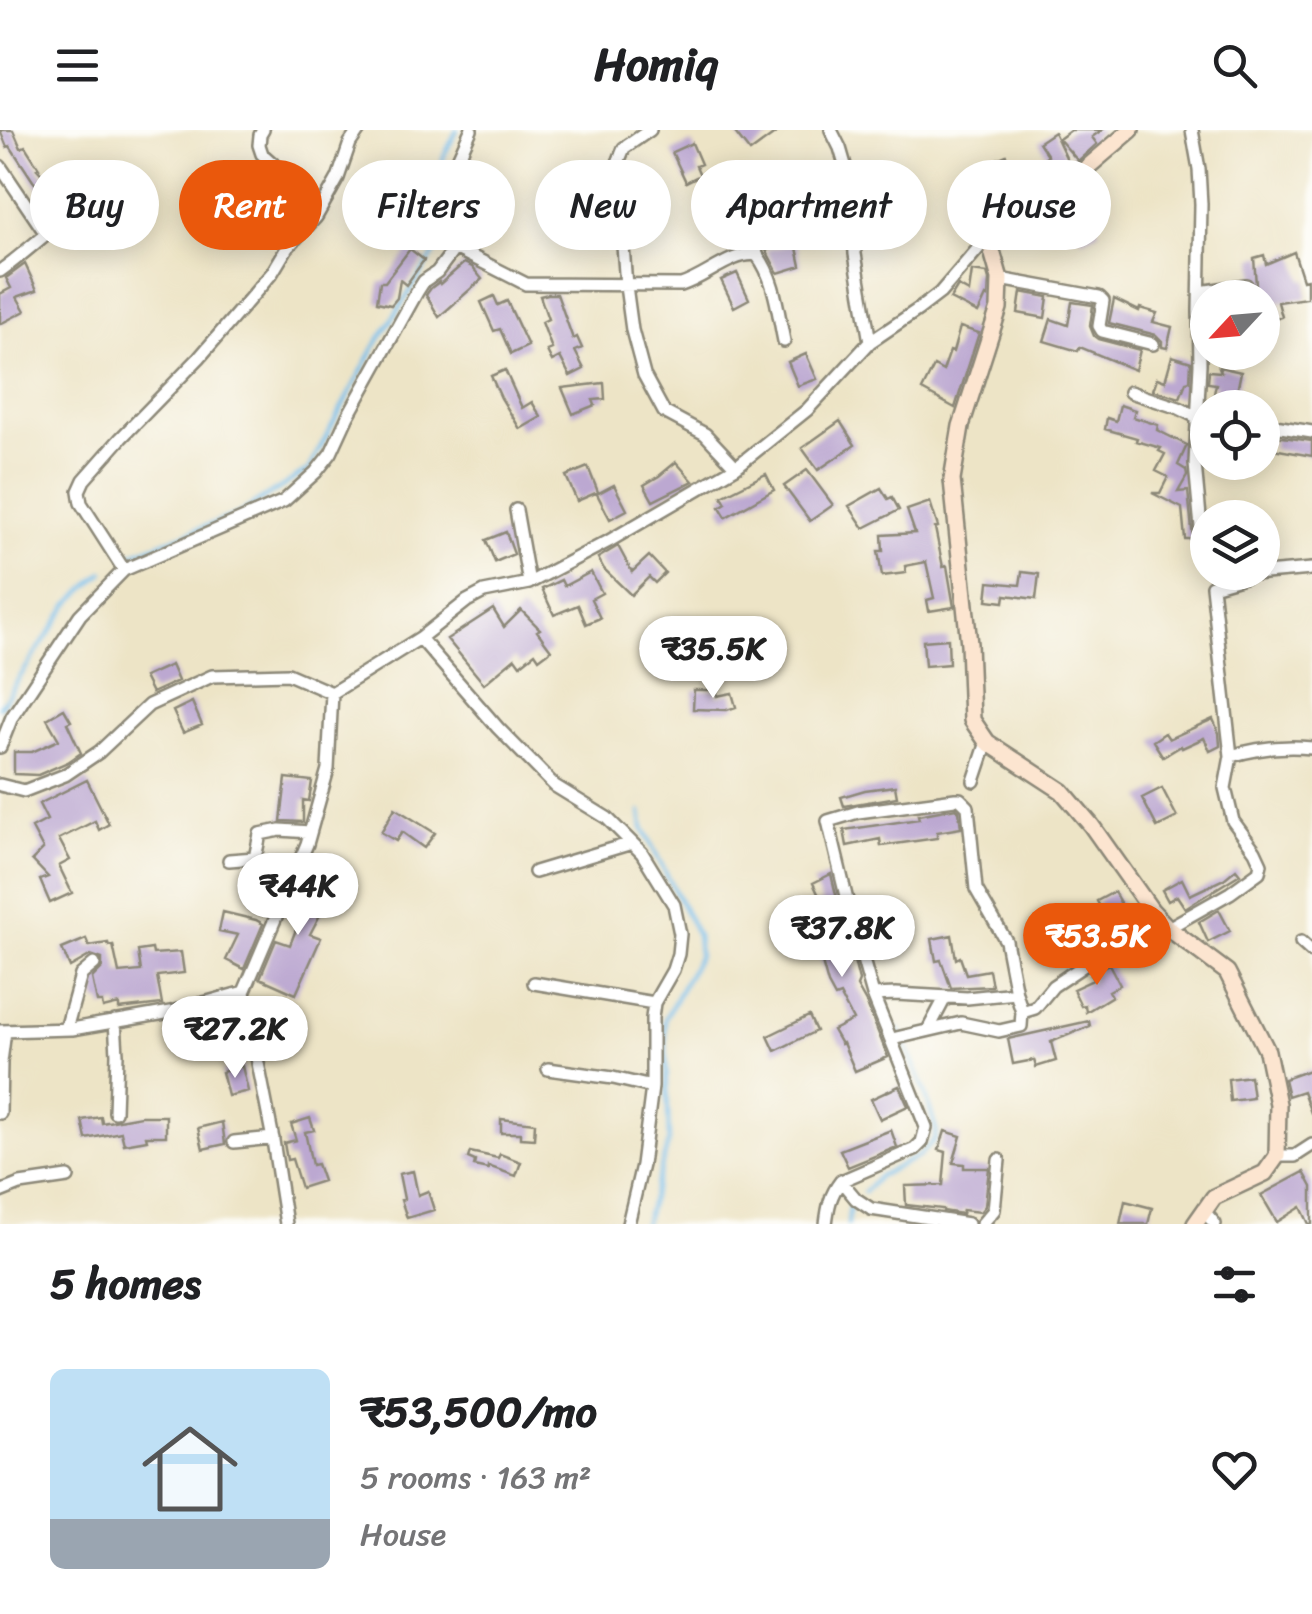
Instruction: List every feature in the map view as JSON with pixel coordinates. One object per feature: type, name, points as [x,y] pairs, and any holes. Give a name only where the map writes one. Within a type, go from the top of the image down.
[{"type":"main road","points":[[1095,160],[1131,130]]},
{"type":"main road","points":[[991,250],[1000,280],[999,308],[961,426],[952,480],[969,644],[972,720],[986,742],[1062,791],[1168,928],[1227,972],[1267,1051],[1278,1104],[1277,1156],[1265,1173],[1214,1197],[1199,1217]]},
{"type":"street","points":[[263,130],[259,145],[268,160]]},
{"type":"street","points":[[322,206],[359,130]]},
{"type":"street","points":[[458,160],[471,130]]},
{"type":"street","points":[[619,160],[624,148],[650,130]]},
{"type":"street","points":[[830,130],[840,148],[852,189],[856,254],[870,342]]},
{"type":"street","points":[[1192,130],[1202,204],[1200,280]]},
{"type":"street","points":[[0,166],[30,210]]},
{"type":"street","points":[[0,271],[30,247]]},
{"type":"street","points":[[124,570],[81,503],[79,491],[84,480],[199,358],[272,273],[287,250]]},
{"type":"street","points":[[0,748],[12,717],[80,615],[124,570],[284,501],[316,472],[331,453],[417,292],[454,250]]},
{"type":"street","points":[[458,250],[526,284],[626,286],[682,285],[737,257],[757,255]]},
{"type":"street","points":[[623,250],[632,330],[639,359],[658,404],[664,412],[705,434],[736,467]]},
{"type":"street","points":[[756,250],[768,274],[784,341]]},
{"type":"street","points":[[332,694],[420,638],[467,601],[484,592],[528,583],[736,467],[807,410],[870,342],[940,292],[977,250]]},
{"type":"street","points":[[1000,280],[1099,297],[1104,300],[1099,326],[1102,330],[1153,344]]},
{"type":"street","points":[[1130,392],[1190,413]]},
{"type":"street","points":[[1280,427],[1312,432]]},
{"type":"street","points":[[516,510],[528,583]]},
{"type":"street","points":[[1280,572],[1312,569]]},
{"type":"street","points":[[1022,1012],[1034,1008],[1053,986],[1086,964],[1168,928],[1259,872],[1261,864],[1255,851],[1233,822],[1225,788],[1231,756],[1211,590]]},
{"type":"street","points":[[420,638],[554,786],[607,818],[632,843],[674,906],[680,934],[678,954],[654,1002],[652,1087],[642,1165],[628,1224]]},
{"type":"street","points":[[0,785],[24,791],[65,775],[100,752],[149,705],[212,676],[288,674],[332,694]]},
{"type":"street","points":[[286,1224],[244,992],[310,832],[328,770],[332,694]]},
{"type":"street","points":[[974,781],[986,742]]},
{"type":"street","points":[[1231,756],[1286,745],[1312,748]]},
{"type":"street","points":[[826,1224],[828,1204],[841,1181],[915,1149],[922,1142],[926,1127],[873,995],[828,821],[858,812],[955,798],[968,807],[976,888],[1006,941],[1022,1012],[1021,1026],[999,1031],[961,1023],[892,1039]]},
{"type":"street","points":[[229,860],[255,858],[260,834],[280,830],[310,832]]},
{"type":"street","points":[[535,872],[632,843]]},
{"type":"street","points":[[1301,942],[1312,952]]},
{"type":"street","points":[[66,1029],[81,975],[94,964]]},
{"type":"street","points":[[534,983],[654,1002]]},
{"type":"street","points":[[0,1112],[3,1031],[66,1029],[115,1022],[244,992]]},
{"type":"street","points":[[873,995],[945,998],[1016,993]]},
{"type":"street","points":[[928,1030],[945,998]]},
{"type":"street","points":[[115,1022],[115,1112]]},
{"type":"street","points":[[548,1069],[652,1087]]},
{"type":"street","points":[[234,1142],[273,1138]]},
{"type":"street","points":[[1277,1156],[1295,1156],[1312,1145]]},
{"type":"street","points":[[982,1224],[994,1210],[999,1160]]},
{"type":"street","points":[[0,1192],[20,1184],[68,1177]]},
{"type":"street","points":[[841,1181],[871,1209],[968,1224]]},
{"type":"street","points":[[1199,1217],[1215,1224]]},
{"type":"building","points":[[0,130],[13,130],[21,148],[25,146],[34,160],[30,160],[30,176],[10,146],[7,147]]},
{"type":"building","points":[[733,130],[780,130],[750,152]]},
{"type":"building","points":[[1071,130],[1102,130],[1092,137],[1097,144],[1079,160],[1059,139]]},
{"type":"building","points":[[1054,132],[1067,160],[1043,160],[1048,156],[1039,142]]},
{"type":"building","points":[[692,143],[699,160],[691,160],[691,180],[686,182],[672,152]]},
{"type":"building","points":[[409,250],[424,260],[406,285],[400,280],[397,298],[391,305],[377,302],[380,282],[385,282]]},
{"type":"building","points":[[766,250],[798,250],[801,266],[778,273]]},
{"type":"building","points":[[1294,252],[1303,280],[1307,279],[1307,298],[1280,302],[1280,280],[1256,280],[1254,258],[1264,255],[1266,264]]},
{"type":"building","points":[[464,263],[482,279],[439,317],[426,295]]},
{"type":"building","points":[[25,264],[37,290],[17,297],[25,311],[0,324],[0,294],[11,288],[6,278]]},
{"type":"building","points":[[972,271],[987,273],[989,280],[988,297],[978,313],[950,299],[958,286],[969,292]]},
{"type":"building","points":[[737,273],[749,299],[734,307],[721,280]]},
{"type":"building","points":[[1021,292],[1048,297],[1045,318],[1018,313]]},
{"type":"building","points":[[557,294],[573,339],[577,337],[582,348],[575,351],[584,369],[570,376],[560,357],[552,361],[547,351],[552,349],[542,322],[548,319],[540,296]]},
{"type":"building","points":[[494,296],[498,305],[507,301],[528,346],[511,354],[500,329],[494,331],[481,302]]},
{"type":"building","points":[[1114,299],[1139,311],[1140,308],[1157,313],[1153,322],[1172,327],[1167,348],[1162,347],[1156,335],[1109,323]]},
{"type":"building","points":[[1072,302],[1093,305],[1090,326],[1098,339],[1140,350],[1135,370],[1080,347],[1078,351],[1044,341],[1051,319],[1068,325]]},
{"type":"building","points":[[960,327],[979,333],[955,408],[922,390],[934,366],[943,371]]},
{"type":"building","points":[[806,354],[817,379],[798,386],[788,362]]},
{"type":"building","points":[[1172,356],[1190,362],[1190,381],[1180,398],[1153,390],[1157,378],[1165,381]]},
{"type":"building","points":[[505,370],[522,408],[532,402],[541,417],[520,429],[491,376]]},
{"type":"building","points":[[1209,371],[1241,372],[1237,390],[1215,390],[1216,384],[1208,383]]},
{"type":"building","points":[[604,383],[605,399],[593,400],[595,405],[573,414],[562,388]]},
{"type":"building","points":[[1120,405],[1135,410],[1133,417],[1158,425],[1157,430],[1187,445],[1178,465],[1186,470],[1187,476],[1178,492],[1188,491],[1190,539],[1185,539],[1182,508],[1152,493],[1160,493],[1168,477],[1156,471],[1165,454],[1159,451],[1161,448],[1136,441],[1137,438],[1105,429],[1107,418],[1116,421]]},
{"type":"building","points":[[840,421],[855,445],[818,470],[802,448]]},
{"type":"building","points":[[1280,437],[1312,441],[1312,456],[1280,450]]},
{"type":"building","points":[[676,462],[693,481],[653,501],[644,485]]},
{"type":"building","points":[[588,467],[598,492],[577,501],[566,476]]},
{"type":"building","points":[[807,470],[833,505],[810,521],[784,486]]},
{"type":"building","points":[[766,474],[774,490],[726,517],[720,507],[726,503],[722,496]]},
{"type":"building","points":[[614,485],[627,510],[610,519],[597,494]]},
{"type":"building","points":[[881,488],[899,510],[864,528],[849,506]]},
{"type":"building","points":[[930,502],[954,607],[929,611],[927,600],[934,598],[926,562],[905,566],[906,573],[882,576],[878,551],[883,551],[882,535],[915,533],[907,510]]},
{"type":"building","points":[[506,532],[514,554],[495,562],[486,540]]},
{"type":"building","points":[[618,546],[632,572],[649,556],[665,573],[655,583],[649,577],[631,595],[598,558]]},
{"type":"building","points":[[591,572],[602,593],[591,599],[600,618],[586,624],[578,605],[554,615],[542,589],[561,580],[564,586]]},
{"type":"building","points":[[1022,572],[1039,574],[1036,599],[1005,595],[1004,602],[987,600],[989,582],[1020,585]]},
{"type":"building","points":[[493,609],[504,627],[521,610],[540,629],[537,631],[551,650],[539,659],[535,653],[520,665],[515,658],[484,684],[447,639]]},
{"type":"building","points":[[948,639],[949,664],[925,666],[923,641]]},
{"type":"building","points":[[171,665],[178,681],[152,693],[144,677]]},
{"type":"building","points":[[694,690],[717,690],[717,696],[732,693],[736,707],[693,709]]},
{"type":"building","points":[[192,702],[202,725],[183,733],[173,711]]},
{"type":"building","points":[[64,709],[81,753],[38,775],[14,774],[14,752],[32,752],[59,740],[47,719]]},
{"type":"building","points":[[1213,719],[1220,746],[1210,751],[1204,738],[1163,757],[1153,741],[1165,733],[1169,739]]},
{"type":"building","points":[[286,778],[312,781],[309,801],[303,800],[303,822],[281,821]]},
{"type":"building","points":[[87,780],[109,824],[99,830],[95,821],[59,839],[70,860],[59,866],[72,893],[50,903],[40,880],[48,877],[32,860],[43,849],[32,828],[47,820],[39,804]]},
{"type":"building","points":[[895,786],[897,797],[844,806],[841,797],[865,790]]},
{"type":"building","points":[[1162,788],[1177,817],[1157,827],[1142,798]]},
{"type":"building","points":[[395,808],[435,833],[424,848],[402,832],[396,841],[381,832]]},
{"type":"building","points":[[956,808],[961,828],[937,832],[937,838],[881,846],[880,839],[847,846],[844,830],[919,819],[918,815]]},
{"type":"building","points":[[1236,869],[1240,874],[1185,908],[1177,896],[1168,901],[1162,890],[1182,879],[1190,895]]},
{"type":"building","points":[[315,870],[333,881],[310,934],[321,938],[296,994],[260,978],[276,940],[290,945],[302,914],[290,908],[298,888],[304,890]]},
{"type":"building","points":[[831,874],[841,916],[827,923],[846,964],[854,961],[857,986],[888,1057],[855,1071],[833,1030],[853,1020],[840,995],[835,997],[821,959],[796,916],[822,902],[813,883]]},
{"type":"building","points":[[1114,892],[1130,935],[1089,953],[1080,935],[1108,922],[1097,901]]},
{"type":"building","points":[[1219,910],[1230,931],[1208,942],[1199,922]]},
{"type":"building","points":[[223,912],[263,924],[244,969],[226,960],[238,935],[219,931]]},
{"type":"building","points":[[952,935],[956,959],[960,957],[966,974],[989,970],[992,986],[951,988],[941,960],[936,961],[932,939]]},
{"type":"building","points":[[86,939],[89,946],[113,945],[119,973],[141,971],[138,951],[152,949],[153,954],[181,952],[184,973],[157,976],[162,1004],[103,1008],[102,1002],[97,1002],[92,978],[102,968],[102,959],[91,955],[70,967],[62,949]]},
{"type":"building","points":[[1109,964],[1120,985],[1109,991],[1112,996],[1086,1012],[1073,989],[1093,980],[1091,976],[1097,969]]},
{"type":"building","points":[[809,1016],[816,1031],[775,1051],[768,1036]]},
{"type":"building","points":[[1089,1021],[1090,1026],[1051,1042],[1056,1061],[1036,1067],[1034,1060],[1013,1064],[1008,1039]]},
{"type":"building","points":[[242,1066],[248,1091],[228,1096],[222,1072]]},
{"type":"building","points":[[1312,1069],[1311,1113],[1303,1091],[1288,1096],[1284,1079]]},
{"type":"building","points":[[1250,1076],[1253,1098],[1230,1101],[1228,1079]]},
{"type":"building","points":[[899,1086],[908,1106],[880,1119],[871,1099]]},
{"type":"building","points":[[166,1116],[166,1136],[146,1136],[147,1140],[124,1144],[121,1132],[86,1139],[82,1120],[101,1117],[102,1123]]},
{"type":"building","points":[[310,1118],[314,1130],[305,1132],[312,1165],[317,1164],[323,1181],[301,1188],[292,1159],[287,1160],[284,1143],[296,1140],[291,1124]]},
{"type":"building","points":[[501,1119],[535,1123],[534,1139],[520,1138],[520,1133],[501,1133]]},
{"type":"building","points":[[222,1122],[225,1144],[203,1149],[198,1128]]},
{"type":"building","points":[[891,1130],[897,1147],[848,1167],[840,1150]]},
{"type":"building","points":[[945,1131],[961,1136],[953,1163],[964,1164],[964,1168],[989,1168],[985,1206],[980,1212],[963,1210],[962,1214],[906,1205],[905,1186],[943,1185],[946,1152],[939,1150]]},
{"type":"building","points":[[470,1152],[498,1158],[500,1154],[521,1162],[516,1176],[488,1166],[474,1166],[475,1161],[468,1158]]},
{"type":"building","points":[[413,1171],[418,1195],[428,1191],[434,1210],[407,1218],[399,1174]]},
{"type":"building","points":[[1304,1172],[1312,1187],[1312,1224],[1301,1207],[1277,1222],[1261,1195]]},
{"type":"building","points":[[1125,1201],[1152,1208],[1148,1224],[1120,1224]]},
{"type":"waterway","points":[[129,555],[240,513],[308,470],[375,346],[436,251],[443,158],[457,130]]},
{"type":"waterway","points":[[0,707],[68,605],[103,572]]},
{"type":"waterway","points":[[641,812],[643,828],[697,935],[699,955],[665,1019],[669,1141],[644,1224]]},
{"type":"waterway","points":[[864,1192],[879,1176],[919,1156],[935,1139],[936,1129],[924,1089],[899,1029]]},
{"type":"waterway","points":[[848,1224],[850,1203]]}]
